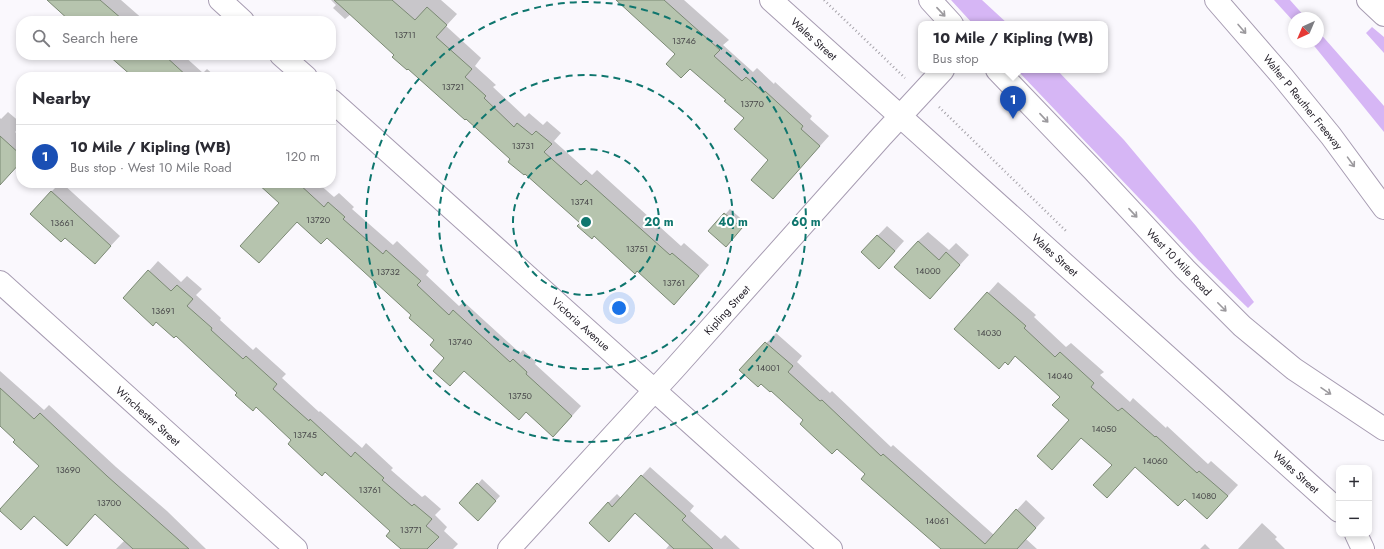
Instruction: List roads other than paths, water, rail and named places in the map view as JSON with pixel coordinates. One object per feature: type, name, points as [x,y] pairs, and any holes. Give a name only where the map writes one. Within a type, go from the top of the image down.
[{"type":"main road","points":[[220,0],[238,16]]},
{"type":"main road","name":"Wales Street","points":[[770,0],[1336,507]]},
{"type":"main road","points":[[930,0],[949,21]]},
{"type":"main road","name":"Walter P Reuther Freeway","points":[[1216,0],[1282,76],[1331,136],[1384,208]]},
{"type":"main road","points":[[1368,0],[1384,15]]},
{"type":"main road","points":[[287,60],[300,72]]},
{"type":"main road","name":"Kipling Street","points":[[509,549],[940,73]]},
{"type":"main road","name":"West 10 Mile Road","points":[[1000,73],[1185,269],[1242,326],[1294,369],[1384,429]]},
{"type":"main road","name":"Victoria Avenue","points":[[336,104],[831,549]]},
{"type":"main road","name":"Winchester Street","points":[[0,282],[296,549]]},
{"type":"main road","points":[[1357,537],[1363,549]]},
{"type":"place","name":"10 Mile / Kipling (WB)","points":[[1013,119]]}]
